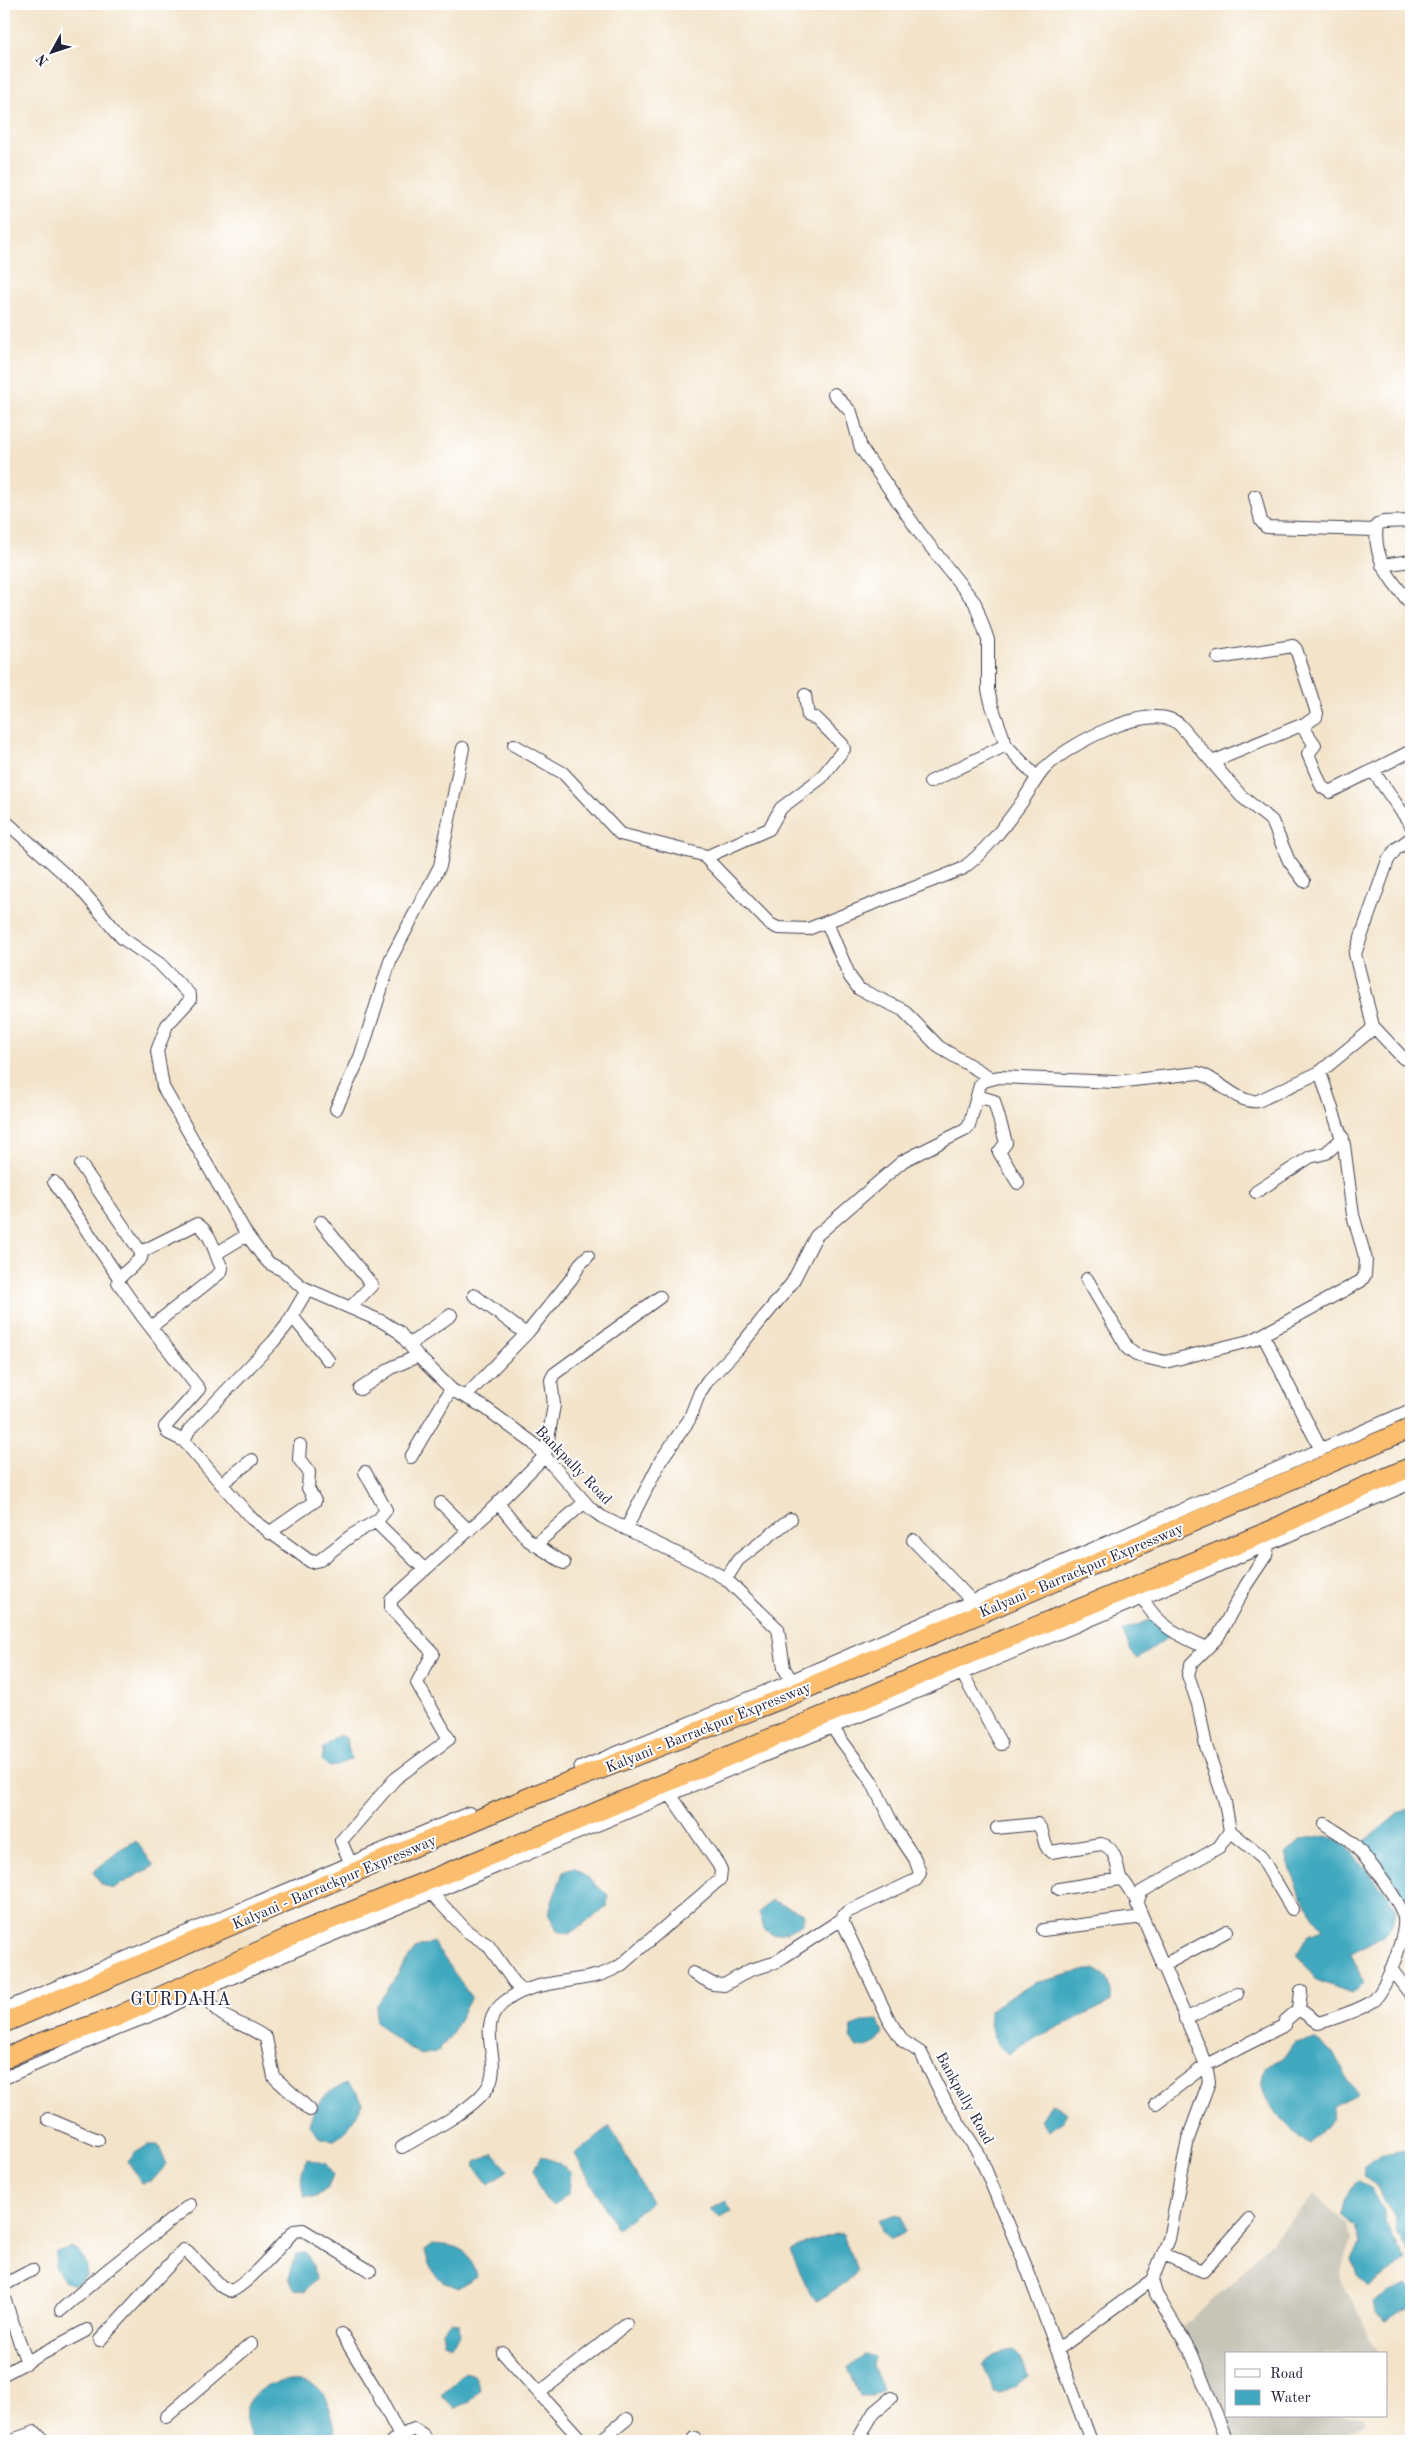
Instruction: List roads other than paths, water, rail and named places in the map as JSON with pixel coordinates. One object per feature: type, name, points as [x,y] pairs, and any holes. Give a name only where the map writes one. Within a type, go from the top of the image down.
[{"type":"highway","name":"Kalyani - Barrackpur Expressway","points":[[4,2023],[536,1794],[784,1698],[1411,1428]]},
{"type":"highway","points":[[4,2059],[34,2045],[116,2017],[305,1930],[566,1825],[962,1657],[1272,1530],[1322,1505],[1411,1467]]},
{"type":"street","points":[[834,394],[851,412],[861,448],[920,532],[975,603],[988,640],[989,696],[1006,745],[1037,778]]},
{"type":"street","points":[[1256,496],[1261,521],[1266,527],[1376,530]]},
{"type":"street","points":[[1411,521],[1383,522],[1377,525],[1376,530],[1382,565],[1388,577],[1411,604]]},
{"type":"street","points":[[1382,565],[1411,561]]},
{"type":"street","points":[[1212,762],[1296,726],[1301,727],[1316,717],[1317,713],[1296,648],[1293,646],[1218,658]]},
{"type":"street","points":[[706,858],[769,829],[781,808],[820,778],[844,749],[842,744],[816,718],[808,716],[805,695]]},
{"type":"street","points":[[514,745],[563,773],[620,834],[687,850],[706,858],[774,927],[799,930],[827,923],[962,869],[977,857],[1001,829],[1037,778],[1052,762],[1085,740],[1128,721],[1142,718],[1171,719],[1176,721],[1241,796],[1272,821],[1289,861],[1304,881]]},
{"type":"street","points":[[1301,727],[1315,744],[1308,754],[1324,790],[1330,792],[1411,751]]},
{"type":"street","points":[[930,782],[1006,745]]},
{"type":"street","points":[[336,1109],[360,1057],[391,958],[440,866],[464,748]]},
{"type":"street","points":[[1373,771],[1411,825]]},
{"type":"street","name":"Bankpally Road","points":[[4,820],[79,887],[122,938],[160,964],[190,995],[190,1000],[167,1025],[157,1051],[163,1087],[247,1235],[265,1259],[307,1290],[392,1327],[410,1344],[418,1356],[450,1389],[466,1396],[512,1426],[545,1456],[585,1502],[602,1517],[706,1567],[726,1579],[778,1629],[784,1668],[791,1680]]},
{"type":"street","points":[[1411,838],[1396,849],[1388,860],[1357,944],[1356,960],[1373,1026],[1403,1058],[1411,1062]]},
{"type":"street","points":[[827,923],[850,977],[860,989],[871,997],[902,1010],[938,1047],[991,1078],[1115,1082],[1198,1073],[1208,1076],[1248,1102],[1253,1102],[1320,1072],[1373,1026]]},
{"type":"street","points":[[1087,1279],[1122,1341],[1136,1355],[1154,1361],[1173,1361],[1263,1335],[1356,1285],[1365,1275],[1365,1255],[1353,1215],[1343,1138],[1320,1072]]},
{"type":"street","points":[[626,1529],[660,1460],[692,1415],[704,1386],[744,1342],[792,1283],[816,1236],[903,1161],[962,1133],[969,1126],[980,1086],[991,1078]]},
{"type":"street","points":[[977,1096],[994,1101],[1006,1143],[999,1152],[1018,1183]]},
{"type":"street","points":[[1256,1192],[1310,1157],[1326,1152],[1343,1138]]},
{"type":"street","points":[[81,1165],[140,1252],[141,1258],[118,1278]]},
{"type":"street","points":[[54,1182],[118,1278],[118,1282],[200,1389],[166,1424],[165,1430],[175,1436],[252,1519],[306,1560],[315,1562],[378,1520],[386,1510],[364,1472]]},
{"type":"street","points":[[321,1222],[372,1285],[350,1308]]},
{"type":"street","points":[[140,1252],[197,1224],[202,1227],[217,1253],[216,1257],[222,1268],[221,1272],[151,1327]]},
{"type":"street","points":[[217,1253],[247,1235]]},
{"type":"street","points":[[466,1396],[526,1334],[588,1256]]},
{"type":"street","points":[[175,1436],[189,1430],[273,1342],[292,1316],[307,1290]]},
{"type":"street","points":[[474,1295],[526,1334]]},
{"type":"street","points":[[350,1862],[341,1841],[395,1779],[449,1739],[417,1683],[433,1653],[389,1606],[391,1600],[498,1503],[545,1456],[554,1405],[552,1377],[660,1297]]},
{"type":"street","points":[[410,1344],[451,1315]]},
{"type":"street","points":[[292,1316],[328,1360]]},
{"type":"street","points":[[1263,1335],[1321,1450]]},
{"type":"street","points":[[360,1390],[393,1367],[418,1356]]},
{"type":"street","points":[[411,1457],[450,1389]]},
{"type":"street","points":[[4,2009],[350,1862],[791,1680],[1411,1410]]},
{"type":"street","points":[[269,1533],[316,1502],[308,1488],[309,1472],[299,1461],[300,1445]]},
{"type":"street","points":[[221,1484],[252,1460]]},
{"type":"street","points":[[4,2078],[121,2027],[162,2012],[203,1990],[831,1726],[1143,1598],[1411,1483]]},
{"type":"street","points":[[535,1544],[585,1502]]},
{"type":"street","points":[[441,1503],[468,1531]]},
{"type":"street","points":[[498,1503],[525,1536],[564,1563]]},
{"type":"street","points":[[726,1579],[735,1563],[791,1519]]},
{"type":"street","points":[[378,1520],[378,1524],[426,1570]]},
{"type":"street","points":[[913,1540],[973,1602]]},
{"type":"street","points":[[1269,1543],[1266,1555],[1246,1585],[1218,1637],[1191,1664],[1188,1674],[1198,1704],[1206,1746],[1224,1802],[1230,1831],[1260,1856],[1292,1910]]},
{"type":"street","points":[[1143,1598],[1153,1613],[1168,1628],[1207,1648]]},
{"type":"street","points":[[962,1672],[1001,1744]]},
{"type":"street","points":[[693,1973],[713,1984],[724,1985],[750,1970],[774,1963],[842,1919],[847,1912],[916,1880],[920,1873],[915,1859],[895,1829],[872,1782],[831,1726]]},
{"type":"street","points":[[402,2147],[446,2121],[480,2096],[492,2076],[489,2038],[490,2020],[494,2011],[506,2000],[521,1992],[600,1975],[620,1966],[720,1880],[721,1870],[718,1864],[670,1794]]},
{"type":"street","points":[[997,1828],[1037,1824],[1041,1828],[1046,1847],[1051,1852],[1101,1844],[1106,1845],[1113,1852],[1120,1879],[1124,1881],[1130,1894],[1138,1898]]},
{"type":"street","points":[[1299,2009],[1318,2023],[1330,2020],[1374,2000],[1396,1959],[1404,1919],[1396,1898],[1350,1841],[1325,1824]]},
{"type":"street","points":[[1057,2350],[1152,2280],[1169,2239],[1188,2139],[1209,2082],[1206,2065],[1137,1904],[1141,1892],[1219,1847],[1230,1831]]},
{"type":"street","points":[[1059,1889],[1120,1879]]},
{"type":"street","points":[[432,1894],[468,1932],[488,1945],[521,1992]]},
{"type":"street","points":[[1043,1930],[1142,1917]]},
{"type":"street","name":"Bankpally Road","points":[[842,1919],[890,2022],[903,2041],[921,2053],[947,2105],[979,2154],[1027,2269],[1091,2441]]},
{"type":"street","points":[[1162,1966],[1227,1931]]},
{"type":"street","points":[[1391,1970],[1411,1995]]},
{"type":"street","points":[[203,1990],[213,2008],[233,2023],[266,2038],[274,2077],[310,2110]]},
{"type":"street","points":[[1156,2103],[1206,2065],[1285,2025],[1285,2021],[1299,2009],[1301,1991]]},
{"type":"street","points":[[1185,2019],[1237,1994]]},
{"type":"street","points":[[48,2119],[98,2140]]},
{"type":"street","points":[[61,2310],[190,2204]]},
{"type":"street","points":[[1162,2254],[1203,2271],[1249,2219]]},
{"type":"street","points":[[100,2340],[183,2250],[187,2251],[221,2286],[231,2291],[244,2284],[255,2270],[298,2230],[303,2230],[370,2271]]},
{"type":"street","points":[[4,2285],[32,2270]]},
{"type":"street","points":[[1152,2280],[1156,2294],[1191,2352],[1227,2441]]},
{"type":"street","points":[[4,2298],[27,2363]]},
{"type":"street","points":[[539,2392],[626,2324]]},
{"type":"street","points":[[4,2374],[87,2330]]},
{"type":"street","points":[[342,2334],[374,2385],[396,2439],[414,2429],[422,2434],[426,2441]]},
{"type":"street","points":[[166,2417],[251,2344]]},
{"type":"street","points":[[504,2353],[582,2441]]},
{"type":"street","points":[[857,2441],[874,2412],[891,2398]]},
{"type":"street","points":[[600,2441],[627,2419]]},
{"type":"street","points":[[9,2441],[35,2432],[44,2441]]},
{"type":"water","points":[[1160,1616],[1168,1637],[1138,1659],[1132,1653],[1122,1631]]},
{"type":"water","points":[[339,1735],[346,1738],[351,1759],[337,1766],[329,1767],[322,1760],[323,1748]]},
{"type":"water","points":[[1411,1808],[1411,1914],[1364,1849],[1365,1841],[1400,1812]]},
{"type":"water","points":[[1328,1835],[1346,1845],[1396,1906],[1392,1925],[1382,1937],[1351,1953],[1364,1984],[1351,1993],[1316,1980],[1297,1954],[1308,1935],[1323,1930],[1301,1894],[1286,1854],[1302,1839]]},
{"type":"water","points":[[136,1841],[154,1866],[112,1889],[102,1885],[93,1872],[122,1848]]},
{"type":"water","points":[[574,1867],[608,1895],[607,1907],[569,1934],[557,1931],[548,1913],[563,1872]]},
{"type":"water","points":[[771,1900],[804,1914],[803,1924],[787,1932],[773,1935],[764,1929],[759,1912]]},
{"type":"water","points":[[433,1942],[471,1997],[451,2035],[438,2052],[420,2055],[391,2036],[375,2020],[377,2005],[415,1949]]},
{"type":"water","points":[[1095,1968],[1109,1982],[1111,2002],[1021,2045],[1008,2054],[999,2046],[991,2029],[989,2010],[1034,1983]]},
{"type":"water","points":[[878,2020],[883,2033],[880,2037],[869,2046],[857,2047],[850,2038],[852,2027],[865,2021]]},
{"type":"water","points":[[1316,2040],[1334,2053],[1357,2095],[1333,2107],[1332,2119],[1310,2145],[1289,2127],[1274,2110],[1264,2093],[1262,2081],[1265,2067],[1285,2057],[1295,2042]]},
{"type":"water","points":[[347,2084],[357,2092],[363,2103],[349,2127],[335,2140],[320,2139],[309,2123],[312,2116],[327,2094]]},
{"type":"water","points":[[1051,2103],[1067,2113],[1063,2120],[1049,2131],[1040,2120]]},
{"type":"water","points":[[610,2126],[651,2202],[617,2229],[575,2154]]},
{"type":"water","points":[[148,2145],[158,2145],[167,2164],[152,2181],[142,2183],[128,2162],[135,2153]]},
{"type":"water","points":[[1404,2150],[1411,2161],[1411,2256],[1396,2231],[1395,2218],[1378,2187],[1364,2177],[1365,2166],[1383,2154]]},
{"type":"water","points":[[493,2153],[508,2170],[489,2185],[474,2166],[476,2162]]},
{"type":"water","points":[[541,2156],[557,2162],[571,2173],[569,2193],[554,2206],[543,2195],[535,2175],[534,2169]]},
{"type":"water","points":[[307,2159],[326,2164],[333,2175],[327,2189],[316,2197],[304,2197],[301,2183]]},
{"type":"water","points":[[1357,2180],[1372,2190],[1385,2210],[1385,2223],[1406,2261],[1368,2287],[1357,2276],[1352,2259],[1360,2243],[1355,2227],[1341,2215],[1343,2204]]},
{"type":"water","points":[[726,2201],[732,2211],[720,2218],[710,2209]]},
{"type":"water","points":[[897,2214],[902,2216],[905,2232],[890,2240],[882,2231],[879,2220]]},
{"type":"water","points":[[836,2234],[843,2235],[857,2271],[850,2280],[817,2301],[811,2295],[790,2251],[807,2242]]},
{"type":"water","points":[[433,2244],[462,2250],[470,2259],[476,2276],[459,2288],[439,2279],[429,2265],[425,2250]]},
{"type":"water","points":[[71,2247],[81,2255],[87,2275],[76,2285],[64,2282],[55,2266],[56,2252]]},
{"type":"water","points":[[306,2253],[313,2265],[315,2280],[305,2291],[294,2289],[289,2278],[296,2254]]},
{"type":"water","points":[[1407,2285],[1411,2288],[1411,2306],[1386,2321],[1375,2312],[1373,2303],[1387,2293]]},
{"type":"water","points":[[450,2321],[459,2323],[460,2334],[451,2345],[444,2342],[442,2331]]},
{"type":"water","points":[[1013,2350],[1021,2358],[1028,2376],[1003,2393],[995,2392],[983,2366],[988,2359],[1000,2353]]},
{"type":"water","points":[[865,2354],[875,2357],[873,2366],[883,2390],[872,2396],[860,2396],[848,2368]]},
{"type":"water","points":[[465,2373],[475,2376],[481,2390],[470,2401],[454,2409],[441,2395]]},
{"type":"water","points":[[283,2381],[307,2382],[320,2390],[331,2412],[336,2435],[326,2441],[253,2441],[246,2420],[246,2410],[249,2402],[262,2389]]},
{"type":"district","name":"GURDAHA","points":[[181,1999]]}]
